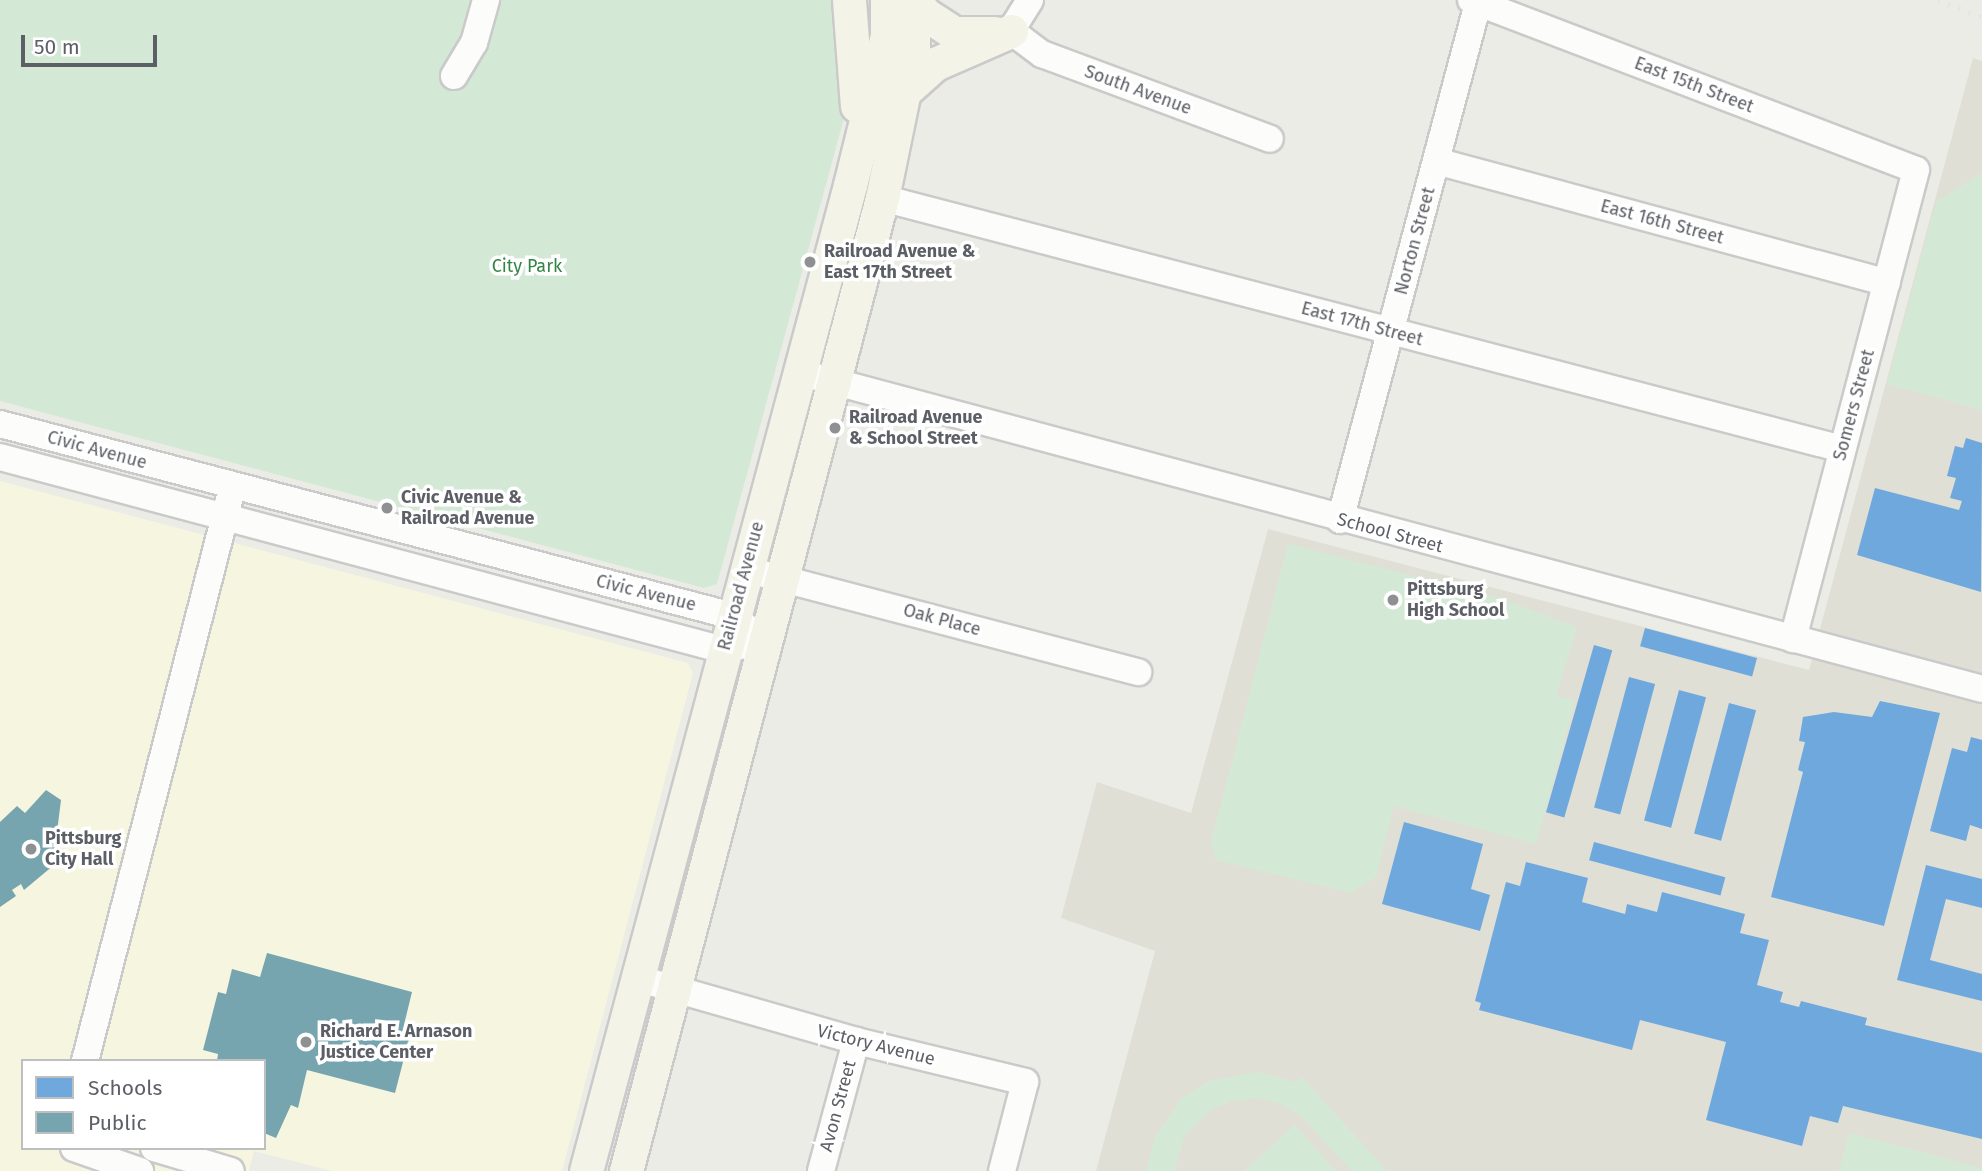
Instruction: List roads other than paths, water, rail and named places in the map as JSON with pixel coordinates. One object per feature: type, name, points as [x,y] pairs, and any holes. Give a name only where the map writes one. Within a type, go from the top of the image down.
[{"type":"main road","points":[[849,0],[857,62],[852,174]]},
{"type":"main road","name":"Railroad Avenue","points":[[586,1171],[640,979],[724,650],[852,174],[887,36],[887,0]]},
{"type":"main road","points":[[913,0],[925,14],[954,33],[1011,31]]},
{"type":"main road","name":"Railroad Avenue","points":[[626,1171],[763,641],[882,198],[913,47],[913,0]]},
{"type":"main road","points":[[906,90],[935,64],[991,43],[1011,31]]},
{"type":"street","points":[[454,75],[474,43],[486,0]]},
{"type":"street","points":[[1011,31],[1030,0]]},
{"type":"street","name":"Norton Street","points":[[1340,520],[1392,331],[1475,1]]},
{"type":"street","name":"East 15th Street","points":[[1475,1],[1916,170]]},
{"type":"street","name":"South Avenue","points":[[1011,31],[1042,54],[1270,139]]},
{"type":"street","name":"East 16th Street","points":[[1436,161],[1887,283]]},
{"type":"street","name":"Somers Street","points":[[1793,639],[1916,170]]},
{"type":"street","name":"East 17th Street","points":[[882,198],[1842,449]]},
{"type":"street","name":"School Street","points":[[799,372],[1340,520],[1982,689]]},
{"type":"street","name":"Civic Avenue","points":[[0,424],[232,487],[733,616],[763,641]]},
{"type":"street","name":"Civic Avenue","points":[[0,457],[724,650],[763,641]]},
{"type":"street","points":[[86,1059],[232,487]]},
{"type":"street","name":"Oak Place","points":[[746,569],[1138,673]]},
{"type":"street","name":"Victory Avenue","points":[[640,979],[856,1041],[1025,1082],[1002,1171]]},
{"type":"street","name":"Avon Street","points":[[821,1171],[856,1041]]},
{"type":"street","points":[[80,1150],[140,1171]]},
{"type":"street","points":[[161,1150],[231,1171]]},
{"type":"railway","points":[[1938,0],[1982,17]]},
{"type":"place","name":"Railroad Avenue & East 17th Street","points":[[810,262]]},
{"type":"place","name":"Railroad Avenue & School Street","points":[[835,428]]},
{"type":"place","name":"Civic Avenue & Railroad Avenue","points":[[387,508]]},
{"type":"place","name":"Pittsburg High School","points":[[1393,600]]},
{"type":"place","name":"Pittsburg City Hall","points":[[31,849]]},
{"type":"place","name":"Richard E. Arnason Justice Center","points":[[306,1042]]},
{"type":"park label","name":"City Park","points":[[527,266]]}]
